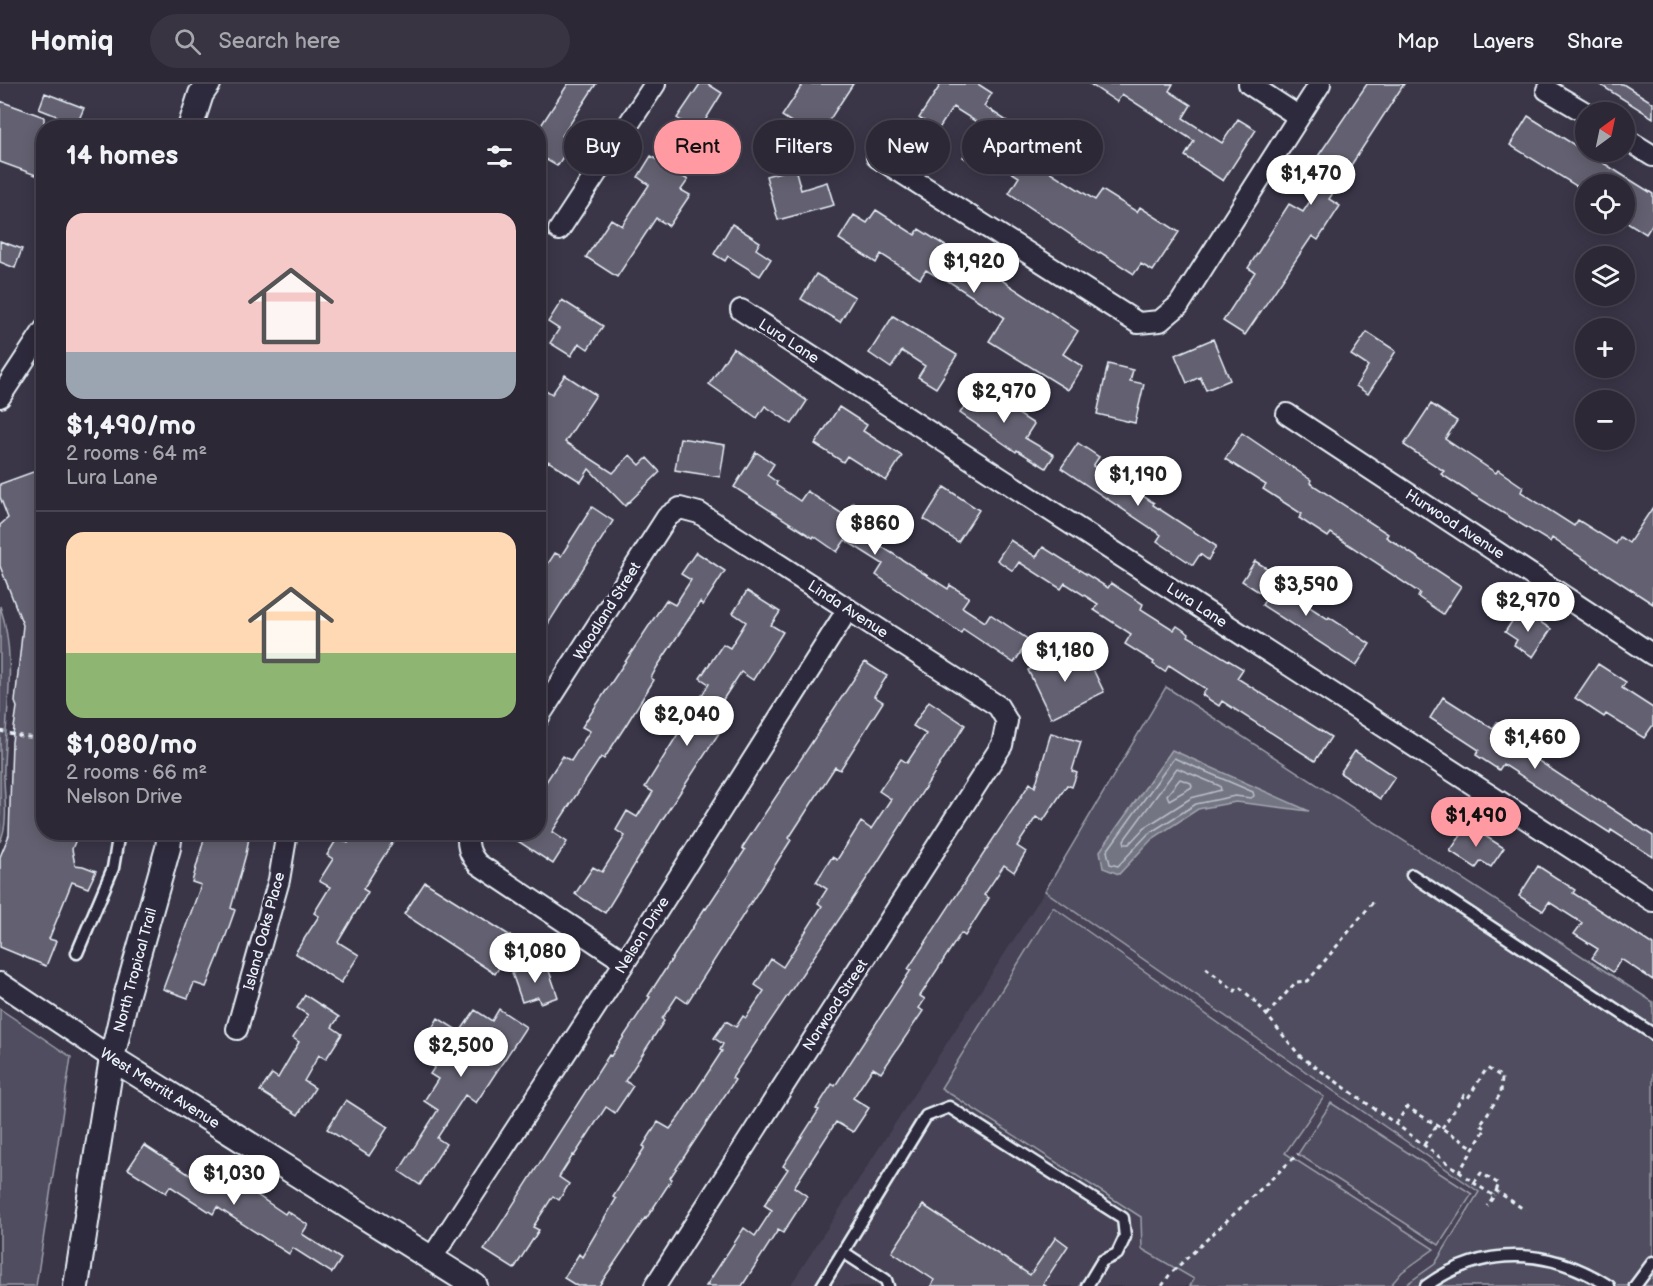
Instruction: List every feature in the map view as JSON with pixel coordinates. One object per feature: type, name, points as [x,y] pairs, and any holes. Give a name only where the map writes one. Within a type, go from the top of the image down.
[{"type":"street","points":[[193,120],[201,94],[208,84]]},
{"type":"street","points":[[558,230],[655,84]]},
{"type":"street","points":[[1249,84],[1298,116]]},
{"type":"street","points":[[904,174],[1138,323],[1160,321],[1179,305],[1320,84]]},
{"type":"street","points":[[1547,90],[1575,107]]},
{"type":"street","points":[[1635,145],[1653,156]]},
{"type":"street","name":"Lura Lane","points":[[741,310],[1653,901]]},
{"type":"street","points":[[0,397],[36,342]]},
{"type":"street","name":"Hurwood Avenue","points":[[1287,414],[1653,654]]},
{"type":"street","name":"Linda Avenue","points":[[680,508],[699,513],[998,706],[1007,721]]},
{"type":"street","name":"Woodland Street","points":[[546,706],[667,517],[680,508]]},
{"type":"street","name":"Nelson Drive","points":[[431,1259],[625,962],[848,609]]},
{"type":"street","name":"Norwood Street","points":[[655,1286],[1002,745],[1007,721]]},
{"type":"street","name":"North Tropical Trail","points":[[76,1286],[112,1058],[169,840]]},
{"type":"street","name":"Island Oaks Place","points":[[237,1029],[279,880],[286,840]]},
{"type":"street","points":[[467,840],[470,855],[478,864],[625,962]]},
{"type":"street","name":"West Merritt Avenue","points":[[0,983],[165,1092],[475,1286]]},
{"type":"street","points":[[105,1103],[127,1088],[165,1092]]},
{"type":"lane","points":[[77,952],[113,868],[118,840]]},
{"type":"lane","points":[[1412,875],[1653,1034]]},
{"type":"lane","points":[[822,1286],[926,1116],[949,1107],[1123,1218],[1125,1237],[1117,1254],[1102,1261],[1087,1286]]},
{"type":"lane","points":[[843,1252],[886,1280],[888,1286]]},
{"type":"lane","points":[[1426,1286],[1449,1270],[1481,1259],[1517,1255],[1556,1262],[1593,1276],[1609,1286]]},
{"type":"lane","points":[[1635,1286],[1653,1262]]},
{"type":"path","points":[[0,731],[36,738]]},
{"type":"path","points":[[1267,1015],[1296,982],[1308,981],[1374,901]]},
{"type":"path","points":[[1206,968],[1235,991],[1238,986],[1256,1002],[1300,1056],[1494,1196]]},
{"type":"path","points":[[1442,1128],[1464,1095],[1468,1098],[1487,1068],[1502,1077],[1501,1093],[1480,1125],[1486,1128],[1459,1172]]},
{"type":"path","points":[[1396,1124],[1407,1107],[1473,1148]]},
{"type":"path","points":[[1424,1145],[1436,1126]]},
{"type":"path","points":[[1162,1286],[1170,1274],[1298,1154]]},
{"type":"path","points":[[1474,1183],[1481,1173],[1499,1184],[1487,1206]]},
{"type":"path","points":[[1495,1190],[1526,1210]]},
{"type":"shaded area","points":[[0,606],[8,646],[9,687],[4,768],[5,825],[0,842]]},
{"type":"shaded area","points":[[1166,687],[1653,1002],[1653,1286],[1404,1286],[1435,1264],[1479,1192],[1045,891]]},
{"type":"shaded area","points":[[1045,891],[1479,1193],[1435,1265],[1404,1286],[790,1286]]},
{"type":"shaded area","points":[[1053,907],[1324,1097],[1285,1153],[1434,1249],[1402,1272],[1390,1286],[1190,1286],[1194,1279],[1142,1249],[1141,1217],[941,1088]]},
{"type":"shaded area","points":[[0,1009],[71,1057],[36,1286],[0,1286]]},
{"type":"shaded area","points":[[1331,1103],[1472,1194],[1439,1245],[1298,1154]]},
{"type":"water","points":[[1172,750],[1309,811],[1236,802],[1198,809],[1152,839],[1119,874],[1103,868],[1100,851]]},
{"type":"building","points":[[568,84],[596,84],[572,120],[564,120],[562,136],[564,137],[564,155],[557,166],[546,160],[546,120]]},
{"type":"building","points":[[700,84],[708,84],[722,93],[705,120],[677,118]]},
{"type":"building","points":[[803,84],[853,84],[829,120],[788,120],[782,116]]},
{"type":"building","points":[[941,84],[978,84],[992,93],[984,106],[1005,120],[974,120],[953,107],[945,120],[919,118]]},
{"type":"building","points":[[1090,84],[1173,84],[1169,91],[1191,105],[1183,118],[1222,143],[1238,119],[1256,130],[1223,181],[1185,156],[1194,141],[1122,94],[1117,102]]},
{"type":"building","points":[[1367,84],[1404,84],[1329,199],[1340,206],[1318,240],[1312,236],[1245,335],[1223,321],[1255,272],[1248,268],[1289,204],[1303,212],[1327,175],[1312,165]]},
{"type":"building","points":[[1599,84],[1623,84],[1653,103],[1653,118],[1635,107],[1635,102],[1628,102]]},
{"type":"building","points":[[45,93],[84,108],[79,120],[67,120],[39,109]]},
{"type":"building","points":[[0,101],[44,117],[44,120],[36,120],[36,175],[0,162]]},
{"type":"building","points":[[1528,116],[1575,145],[1575,162],[1602,162],[1621,174],[1575,174],[1575,185],[1510,145]]},
{"type":"building","points":[[651,156],[654,158],[654,174],[679,174],[688,180],[681,190],[690,195],[669,226],[656,218],[617,277],[586,257],[611,219],[622,226],[649,185],[638,177],[642,174]]},
{"type":"building","points":[[797,174],[801,190],[827,182],[834,205],[778,220],[766,176]]},
{"type":"building","points":[[1014,174],[1054,174],[1095,200],[1102,190],[1137,212],[1140,207],[1179,232],[1153,271],[1141,264],[1134,274],[1100,252],[1099,254],[1009,193],[1019,177]]},
{"type":"building","points":[[1635,183],[1653,194],[1653,223],[1646,234],[1635,227]]},
{"type":"building","points":[[876,210],[915,235],[919,229],[966,259],[967,257],[1078,331],[1063,354],[1083,367],[1068,390],[989,341],[1004,317],[939,275],[938,277],[926,270],[920,279],[881,254],[876,263],[839,239],[854,215],[867,223]]},
{"type":"building","points":[[732,224],[760,242],[756,249],[771,259],[760,276],[728,256],[725,261],[714,254]]},
{"type":"building","points":[[0,241],[22,249],[15,268],[0,262]]},
{"type":"building","points":[[816,274],[855,297],[840,322],[801,299]]},
{"type":"building","points":[[562,300],[603,326],[588,349],[579,343],[571,356],[550,343],[559,329],[548,322]]},
{"type":"building","points":[[893,316],[957,355],[936,388],[918,377],[925,366],[902,351],[891,368],[869,353]]},
{"type":"building","points":[[1367,332],[1396,351],[1368,394],[1356,386],[1368,366],[1351,355]]},
{"type":"building","points":[[1213,339],[1230,380],[1206,390],[1200,377],[1187,383],[1175,355]]},
{"type":"building","points":[[733,348],[807,401],[792,424],[765,406],[757,418],[709,384]]},
{"type":"building","points":[[1108,364],[1133,370],[1130,381],[1144,384],[1135,423],[1097,414]]},
{"type":"building","points":[[565,375],[596,395],[565,442],[613,473],[630,455],[640,465],[647,458],[660,472],[625,506],[589,469],[581,482],[548,461],[546,464],[546,390],[552,394]]},
{"type":"building","points":[[979,384],[999,397],[997,400],[1034,424],[1025,438],[1054,455],[1046,468],[1017,450],[1016,452],[960,413]]},
{"type":"building","points":[[1431,404],[1457,421],[1445,439],[1496,473],[1498,470],[1523,487],[1521,492],[1574,526],[1578,520],[1616,544],[1620,537],[1629,543],[1653,507],[1653,604],[1552,538],[1550,542],[1469,492],[1441,474],[1444,471],[1404,445]]},
{"type":"building","points":[[839,407],[867,425],[863,431],[902,456],[886,481],[847,456],[843,462],[815,444]]},
{"type":"building","points":[[1242,433],[1311,480],[1310,483],[1388,534],[1386,537],[1461,586],[1443,614],[1418,597],[1420,593],[1383,567],[1331,533],[1328,537],[1299,518],[1302,514],[1263,489],[1266,485],[1225,459]]},
{"type":"building","points":[[680,438],[725,445],[720,477],[675,470]]},
{"type":"building","points":[[1078,443],[1099,457],[1093,466],[1154,503],[1153,505],[1216,546],[1208,560],[1200,554],[1193,565],[1157,541],[1161,535],[1061,468]]},
{"type":"building","points":[[756,452],[774,464],[767,475],[777,482],[776,485],[800,501],[807,491],[844,515],[853,502],[876,518],[870,527],[882,534],[876,543],[948,589],[950,585],[969,597],[962,607],[985,622],[990,614],[1029,640],[1014,663],[963,629],[961,633],[876,575],[883,564],[845,540],[837,552],[734,487]]},
{"type":"building","points":[[36,471],[36,840],[76,840],[72,849],[75,865],[96,871],[88,888],[72,882],[49,939],[56,941],[46,966],[0,947],[0,857],[9,835],[12,742],[23,625],[0,566],[0,525],[8,518],[0,497],[0,484]]},
{"type":"building","points":[[944,487],[979,510],[958,542],[924,519]]},
{"type":"building","points":[[592,507],[613,521],[546,627],[546,567],[555,553],[561,556]]},
{"type":"building","points":[[1010,540],[1036,557],[1043,547],[1108,588],[1111,583],[1143,604],[1141,609],[1174,630],[1177,626],[1189,634],[1188,636],[1243,669],[1237,678],[1331,737],[1315,761],[1222,701],[1219,706],[1202,695],[1206,689],[1169,665],[1165,672],[1153,664],[1154,662],[1125,644],[1131,634],[1094,610],[1098,604],[1065,583],[1061,589],[1019,562],[1013,571],[997,560]]},
{"type":"building","points":[[696,552],[725,571],[703,605],[700,602],[657,667],[651,678],[654,680],[626,725],[604,759],[601,757],[552,832],[567,842],[553,864],[516,840],[546,840],[546,782],[563,756],[571,761],[590,731],[582,727],[666,600],[675,605],[691,580],[681,574]]},
{"type":"building","points":[[1255,561],[1273,572],[1268,580],[1370,644],[1356,666],[1262,605],[1267,597],[1242,581]]},
{"type":"building","points":[[747,591],[780,612],[771,625],[783,632],[753,680],[741,672],[716,710],[718,712],[711,724],[721,730],[605,913],[575,894],[593,867],[602,872],[625,836],[616,830],[627,811],[637,817],[653,792],[645,787],[709,684],[700,678],[723,644],[730,648],[746,622],[733,613]]},
{"type":"building","points":[[1520,609],[1551,629],[1533,657],[1514,645],[1517,640],[1505,632]]},
{"type":"building","points":[[1072,649],[1079,664],[1088,659],[1104,692],[1051,718],[1028,670]]},
{"type":"building","points":[[865,662],[887,676],[874,696],[883,702],[840,770],[835,767],[687,1003],[677,996],[662,1019],[664,1021],[625,1081],[633,1086],[615,1113],[606,1107],[573,1155],[559,1177],[569,1184],[559,1200],[553,1196],[533,1227],[539,1230],[514,1269],[484,1250],[609,1055],[611,1056],[705,908],[745,850],[742,848]]},
{"type":"building","points":[[1598,664],[1626,682],[1622,688],[1653,708],[1653,725],[1644,738],[1606,714],[1604,717],[1575,698]]},
{"type":"building","points":[[1443,697],[1493,729],[1497,722],[1520,737],[1524,730],[1538,738],[1528,754],[1653,836],[1653,857],[1611,830],[1610,833],[1503,764],[1499,770],[1476,755],[1479,750],[1430,718]]},
{"type":"building","points":[[929,701],[965,725],[875,866],[732,1078],[735,1080],[670,1178],[672,1179],[646,1219],[599,1286],[577,1286],[564,1278],[579,1254],[582,1257],[616,1199],[613,1197],[658,1122],[670,1129],[722,1051],[720,1050],[723,1044],[714,1038],[726,1021],[736,1027],[743,1016],[746,1018],[764,991],[755,985],[771,959],[783,967],[822,906],[818,903],[827,889],[816,882],[832,857],[837,860],[861,822],[871,829],[891,799],[879,791],[901,759],[907,763],[926,734],[913,726]]},
{"type":"building","points":[[1051,733],[1081,742],[1072,771],[1077,773],[1072,787],[1067,785],[1043,821],[1036,817],[1017,846],[1026,852],[1014,872],[1004,865],[984,895],[989,898],[965,936],[961,933],[920,996],[925,999],[919,1008],[923,1011],[881,1073],[873,1068],[853,1098],[869,1108],[853,1132],[836,1122],[794,1187],[807,1196],[783,1233],[778,1230],[742,1286],[706,1286],[744,1228],[755,1236],[772,1210],[764,1205],[788,1169],[783,1166],[819,1110],[816,1109],[832,1084],[835,1086],[911,970],[908,969],[1030,783],[1035,787]]},
{"type":"building","points":[[1355,751],[1395,777],[1380,799],[1340,773]]},
{"type":"building","points":[[1468,825],[1504,848],[1491,867],[1481,861],[1476,868],[1450,851]]},
{"type":"building","points":[[204,840],[249,840],[231,908],[235,910],[219,955],[206,987],[194,983],[188,998],[163,989],[201,885],[192,882]]},
{"type":"building","points":[[336,840],[348,843],[350,840],[394,840],[363,889],[368,892],[338,942],[359,955],[341,983],[295,953],[319,916],[314,913],[330,887],[319,881],[333,859],[327,855]]},
{"type":"building","points":[[1538,866],[1575,890],[1573,893],[1653,945],[1653,980],[1621,959],[1613,972],[1592,958],[1598,949],[1574,934],[1582,923],[1549,902],[1543,911],[1519,896]]},
{"type":"building","points":[[425,882],[517,940],[495,974],[404,914]]},
{"type":"building","points":[[546,962],[558,997],[540,1003],[538,997],[522,1002],[512,973]]},
{"type":"building","points":[[305,995],[339,1017],[332,1027],[342,1034],[326,1059],[319,1055],[304,1081],[315,1088],[298,1115],[260,1091],[272,1074],[278,1078],[299,1042],[293,1038],[308,1015],[297,1008]]},
{"type":"building","points":[[499,1009],[526,1027],[476,1103],[465,1095],[437,1138],[446,1144],[420,1185],[399,1171],[438,1110],[424,1101],[438,1079],[430,1074],[451,1043],[431,1030],[438,1018],[460,1032],[475,1010],[492,1021]]},
{"type":"building","points":[[346,1100],[388,1127],[369,1156],[327,1129]]},
{"type":"building","points":[[144,1145],[202,1183],[210,1172],[245,1194],[248,1189],[285,1214],[287,1211],[308,1225],[302,1234],[341,1259],[332,1273],[293,1248],[289,1254],[217,1207],[213,1214],[170,1186],[166,1193],[128,1169]]},
{"type":"building","points":[[923,1205],[1030,1275],[1056,1237],[1068,1246],[1043,1284],[1046,1286],[931,1286],[934,1280],[892,1252]]}]
